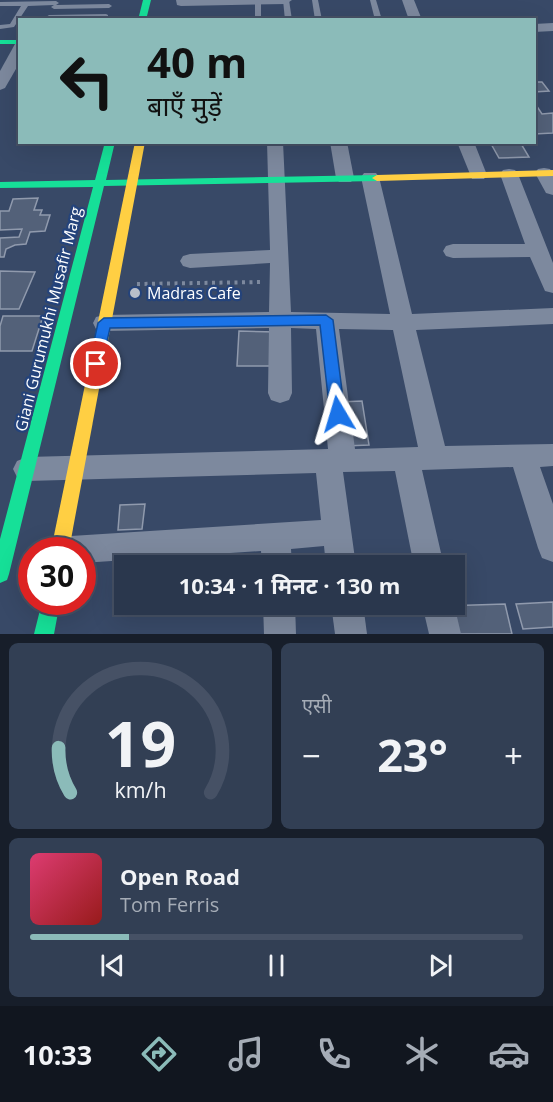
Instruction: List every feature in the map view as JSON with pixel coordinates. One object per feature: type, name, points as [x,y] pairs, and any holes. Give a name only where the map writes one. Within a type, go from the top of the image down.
[{"type":"street","points":[[142,18],[147,0]]},
{"type":"street","points":[[181,2],[286,0]]},
{"type":"street","points":[[408,0],[415,18]]},
{"type":"street","points":[[536,28],[553,27]]},
{"type":"street","points":[[0,42],[18,42]]},
{"type":"street","points":[[0,85],[18,51]]},
{"type":"street","name":"Giani Gurumukhi Musafir Marg","points":[[0,574],[110,144]]},
{"type":"street","points":[[63,537],[140,144]]},
{"type":"street","points":[[275,144],[280,256],[280,393]]},
{"type":"street","points":[[338,144],[345,178]]},
{"type":"street","points":[[466,144],[478,175]]},
{"type":"street","points":[[0,185],[276,181],[548,173],[553,189]]},
{"type":"street","points":[[509,174],[553,286]]},
{"type":"street","points":[[370,177],[403,322],[428,555]]},
{"type":"street","points":[[453,251],[537,250]]},
{"type":"street","points":[[190,261],[280,256]]},
{"type":"street","points":[[104,323],[280,320],[403,322],[553,316]]},
{"type":"street","points":[[326,320],[340,555]]},
{"type":"street","points":[[27,469],[553,455]]},
{"type":"street","points":[[523,456],[553,548]]},
{"type":"street","points":[[96,550],[276,551],[337,532]]},
{"type":"street","points":[[44,634],[48,615]]},
{"type":"street","points":[[279,615],[280,634]]},
{"type":"street","points":[[348,615],[351,634]]},
{"type":"street","points":[[441,615],[445,634]]},
{"type":"lane","points":[[286,0],[289,18]]},
{"type":"lane","points":[[315,0],[319,18]]},
{"type":"lane","points":[[373,0],[378,18]]},
{"type":"lane","points":[[258,1],[258,18]]},
{"type":"lane","points":[[0,4],[12,2],[110,3],[105,18],[48,18],[56,3]]},
{"type":"lane","points":[[0,27],[12,26],[26,3]]},
{"type":"path","points":[[112,285],[280,282]]},
{"type":"building","points":[[536,82],[542,82],[549,91],[536,92]]},
{"type":"building","points":[[536,105],[542,114],[553,113],[553,133],[536,134]]},
{"type":"building","points":[[491,144],[521,144],[529,157],[499,158]]},
{"type":"building","points":[[38,198],[34,210],[42,210],[40,215],[50,215],[45,231],[30,232],[26,244],[6,249],[4,257],[0,257],[0,238],[19,237],[22,229],[0,230],[0,211],[9,211],[13,199]]},
{"type":"building","points":[[0,271],[35,272],[19,309],[0,309]]},
{"type":"building","points":[[3,316],[43,316],[32,351],[0,351],[0,326]]},
{"type":"building","points":[[239,331],[276,332],[275,366],[237,366]]},
{"type":"building","points":[[362,401],[369,445],[345,446],[339,402]]},
{"type":"building","points":[[145,504],[142,529],[118,530],[120,505]]},
{"type":"building","points":[[553,602],[553,627],[523,629],[516,604]]},
{"type":"building","points":[[505,604],[512,634],[448,634],[445,615],[465,615],[465,605]]},
{"type":"traffic: fast","points":[[142,18],[147,0]]},
{"type":"traffic: fast","points":[[0,42],[18,42]]},
{"type":"traffic: fast","points":[[0,574],[109,144]]},
{"type":"traffic: fast","points":[[0,185],[377,178]]},
{"type":"traffic: fast","points":[[44,634],[48,615]]},
{"type":"traffic: slow","points":[[63,537],[140,144]]},
{"type":"traffic: slow","points":[[377,178],[553,173]]},
{"type":"place","name":"Madras Cafe","points":[[135,293]]},
{"type":"route","points":[[96,364],[104,323],[326,320],[338,414]]}]
